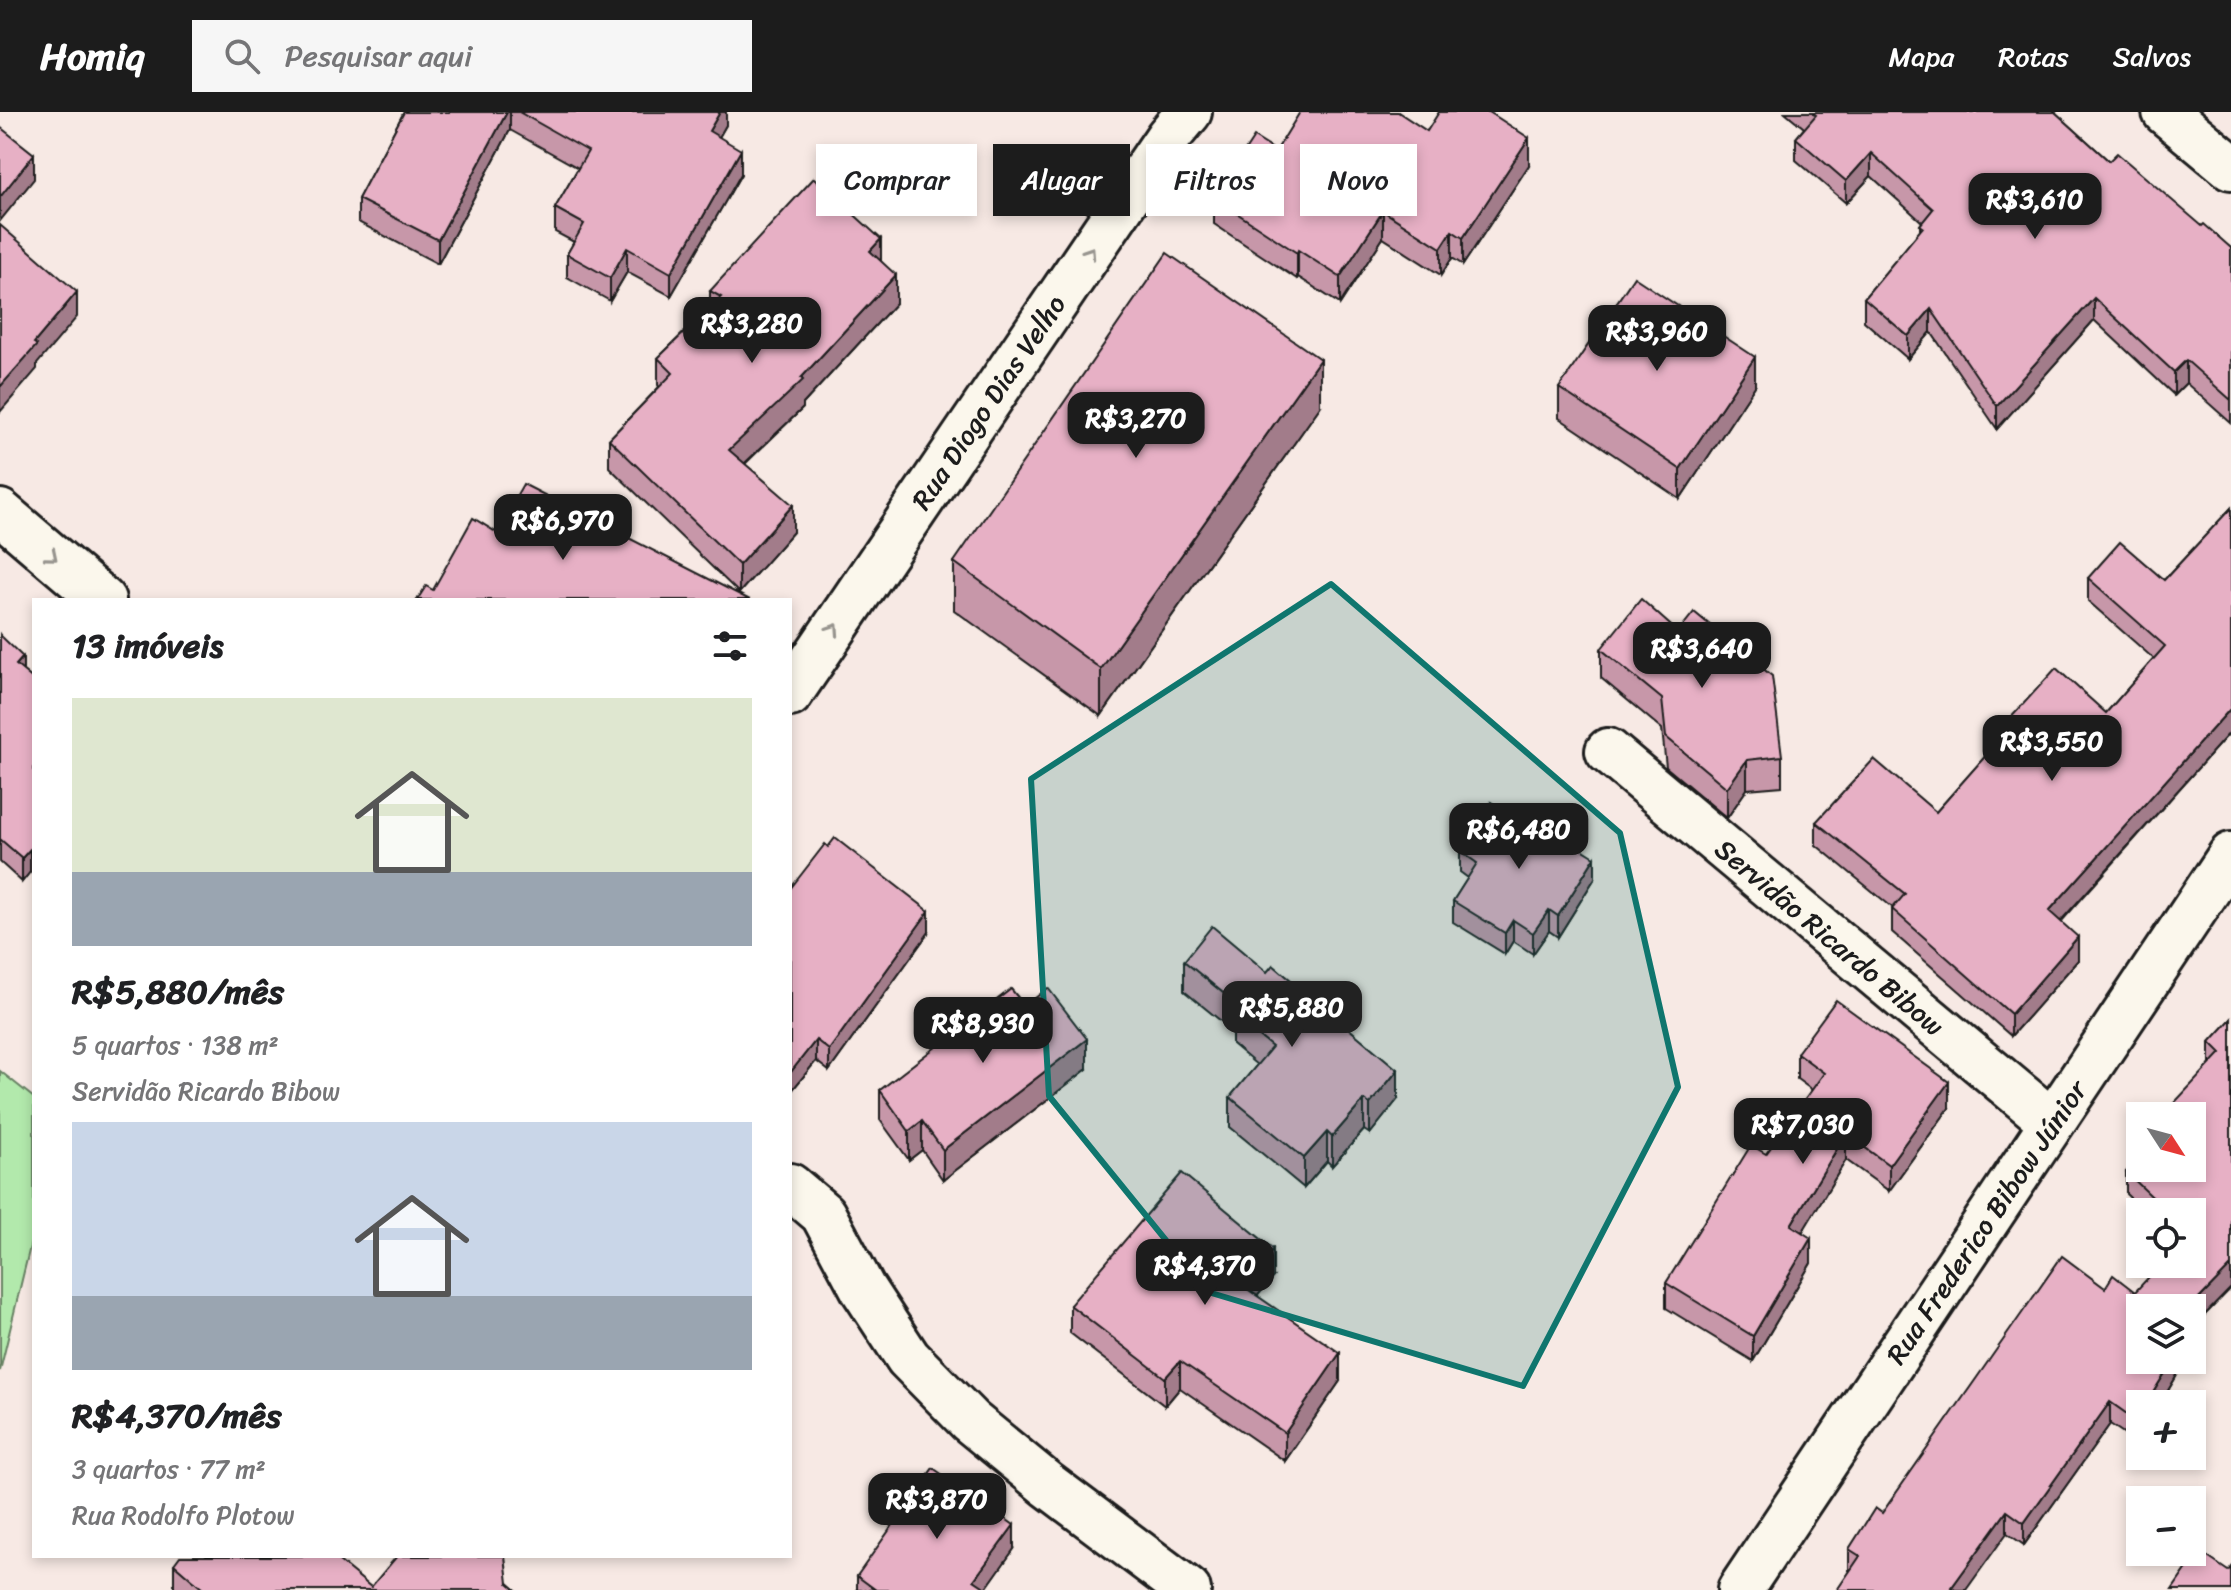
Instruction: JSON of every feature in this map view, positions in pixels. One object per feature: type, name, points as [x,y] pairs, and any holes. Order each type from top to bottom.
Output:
[{"type":"street","name":"Rua Diogo Dias Velho","points":[[792,691],[1160,150],[1189,112]]},
{"type":"street","points":[[2165,112],[2231,167]]},
{"type":"street","points":[[0,512],[101,598]]},
{"type":"street","name":"Servidão Ricardo Bibow","points":[[1608,751],[2052,1122]]},
{"type":"street","name":"Rua Frederico Bibow Júnior","points":[[1740,1590],[2231,855]]},
{"type":"street","points":[[792,1188],[823,1214],[863,1289],[908,1358],[970,1421],[1048,1485],[1188,1590]]},
{"type":"highlighted area","points":[[1331,584],[1620,833],[1678,1087],[1523,1386],[1208,1292],[1049,1096],[1031,779]]},
{"type":"green space","points":[[0,1071],[32,1096],[32,1238],[0,1371]]},
{"type":"building","points":[[404,112],[507,112],[438,240],[358,199]]},
{"type":"building","points":[[519,112],[720,112],[709,131],[741,150],[671,273],[627,248],[610,278],[567,254],[584,224],[555,208],[588,151]]},
{"type":"building","points":[[1300,112],[1398,112],[1427,131],[1439,112],[1489,112],[1529,138],[1463,238],[1452,231],[1441,248],[1391,216],[1417,216],[1417,144],[1300,144],[1300,216],[1380,216],[1340,277],[1241,216],[1284,216],[1284,144],[1280,144]]},
{"type":"building","points":[[1812,112],[2055,112],[2109,161],[2117,153],[2231,248],[2231,400],[2186,360],[2174,372],[2094,298],[1997,406],[1931,309],[1908,336],[1864,298],[1923,227],[1920,225],[1933,209],[1871,153],[1846,181],[1796,138],[1816,115]]},
{"type":"building","points":[[0,127],[34,154],[0,197]]},
{"type":"building","points":[[1254,137],[1265,144],[1249,144]]},
{"type":"building","points":[[814,178],[816,216],[856,216],[881,239],[870,251],[896,275],[801,378],[803,380],[729,450],[793,505],[739,565],[609,439],[673,373],[658,358],[721,297],[710,291]]},
{"type":"building","points":[[0,225],[77,292],[0,387]]},
{"type":"building","points":[[1167,253],[1320,359],[1101,669],[954,562]]},
{"type":"building","points":[[1634,277],[1755,357],[1680,469],[1559,388]]},
{"type":"building","points":[[523,484],[746,598],[418,598],[426,586],[433,590],[473,518],[496,532]]},
{"type":"building","points":[[2231,508],[2231,708],[2049,911],[2078,937],[2011,1014],[1892,909],[1905,894],[1816,822],[1874,759],[1936,812],[2012,726],[2007,722],[2056,668],[2106,713],[2165,646],[2088,578],[2120,542],[2164,580]]},
{"type":"building","points":[[1641,599],[1678,632],[1694,612],[1772,676],[1782,756],[1747,760],[1727,788],[1666,737],[1662,699],[1601,649]]},
{"type":"building","points":[[0,635],[23,657],[16,665],[32,678],[32,850],[22,858],[0,839]]},
{"type":"building","points":[[1491,802],[1527,826],[1532,818],[1595,857],[1558,916],[1549,910],[1533,933],[1513,920],[1505,933],[1453,901],[1477,863],[1460,851]]},
{"type":"building","points":[[835,838],[929,911],[829,1050],[816,1040],[792,1070],[792,886],[825,844],[828,847]]},
{"type":"building","points":[[1212,926],[1267,972],[1273,965],[1398,1070],[1370,1104],[1364,1100],[1332,1137],[1327,1132],[1304,1158],[1230,1097],[1272,1047],[1232,1015],[1239,1006],[1184,961]]},
{"type":"building","points":[[1048,988],[1087,1039],[943,1150],[922,1121],[909,1131],[880,1090],[1011,989],[1025,1006]]},
{"type":"building","points":[[1836,1000],[1949,1082],[1889,1165],[1846,1134],[1791,1225],[1811,1238],[1753,1336],[1666,1283],[1751,1145],[1766,1154],[1824,1073],[1797,1053]]},
{"type":"building","points":[[2231,1019],[2231,1266],[2204,1294],[2126,1294],[2126,1374],[2164,1374],[2155,1390],[2126,1390],[2126,1413],[2110,1402],[2024,1523],[2007,1511],[1952,1587],[1956,1590],[1837,1590],[1860,1556],[1849,1549],[1875,1508],[1882,1513],[2062,1256],[2105,1288],[2113,1275],[2135,1292],[2148,1278],[2206,1278],[2206,1198],[2153,1198],[2136,1182],[2206,1182],[2206,1102],[2175,1102],[2221,1053],[2210,1042]]},
{"type":"building","points":[[1182,1173],[1273,1249],[1243,1286],[1340,1353],[1285,1433],[1180,1361],[1165,1378],[1070,1305]]},
{"type":"building","points":[[933,1468],[1014,1525],[974,1580],[989,1590],[876,1590],[857,1576]]},
{"type":"building","points":[[2206,1556],[2228,1571],[2231,1567],[2231,1590],[2172,1590],[2189,1566],[2206,1566]]},
{"type":"building","points":[[178,1558],[335,1558],[371,1587],[395,1558],[505,1558],[508,1583],[516,1590],[204,1590],[174,1564]]}]
